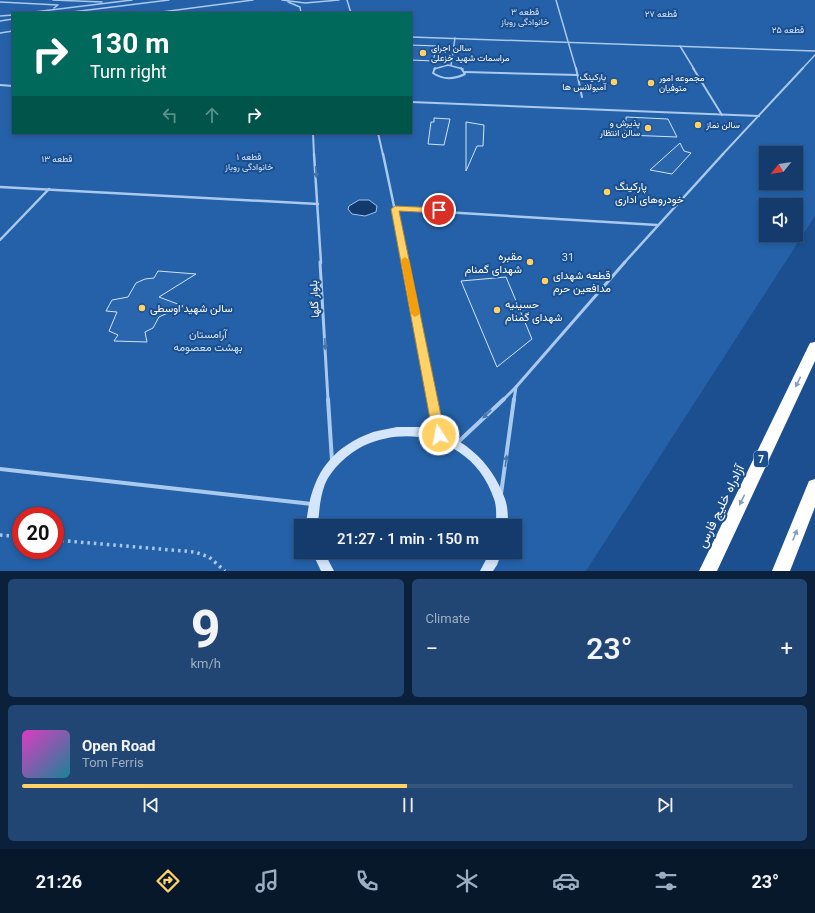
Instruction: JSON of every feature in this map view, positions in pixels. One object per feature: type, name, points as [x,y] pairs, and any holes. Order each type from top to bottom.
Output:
[{"type":"highway","name":"آزادراه خلیج فارس","points":[[708,571],[815,347]]},
{"type":"highway","points":[[781,571],[815,486]]},
{"type":"main road","points":[[313,519],[314,504],[320,483],[332,465],[346,451],[363,440],[381,434],[407,430],[439,435],[457,443],[476,458],[491,477],[500,500],[501,519]]},
{"type":"main road","points":[[322,559],[327,570]]},
{"type":"lane","points":[[53,0],[111,2]]},
{"type":"lane","points":[[33,12],[132,0]]},
{"type":"lane","points":[[72,12],[169,0]]},
{"type":"lane","points":[[162,12],[253,0]]},
{"type":"lane","points":[[284,0],[305,3],[339,0]]},
{"type":"lane","points":[[284,0],[300,7],[301,12]]},
{"type":"lane","points":[[347,0],[351,12]]},
{"type":"lane","points":[[556,0],[578,75],[582,97]]},
{"type":"lane","points":[[0,2],[58,5],[57,7],[48,10]]},
{"type":"lane","points":[[0,16],[12,15]]},
{"type":"lane","points":[[0,21],[12,19]]},
{"type":"lane","points":[[0,33],[12,31]]},
{"type":"lane","points":[[412,36],[815,51]]},
{"type":"lane","points":[[451,65],[454,38]]},
{"type":"lane","points":[[680,46],[722,115]]},
{"type":"lane","points":[[457,443],[516,387],[657,225],[815,55]]},
{"type":"lane","points":[[466,72],[462,68],[451,65],[434,68],[433,73],[438,76],[448,78],[458,78],[466,72],[578,75]]},
{"type":"lane","points":[[0,85],[12,86]]},
{"type":"lane","points":[[412,102],[759,116]]},
{"type":"lane","name":"بلوار گلها","points":[[313,134],[332,465]]},
{"type":"lane","points":[[378,134],[395,209],[439,435]]},
{"type":"lane","points":[[0,187],[318,204]]},
{"type":"lane","points":[[0,240],[49,189]]},
{"type":"lane","points":[[395,209],[657,225]]},
{"type":"lane","points":[[500,500],[516,387]]},
{"type":"lane","points":[[0,469],[314,504]]},
{"type":"path","points":[[0,535],[12,536]]},
{"type":"path","points":[[64,541],[195,552],[209,557],[225,571]]},
{"type":"green space","name":"آرامستان بهشت معصومه","points":[[0,0],[815,0],[815,216],[803,235],[803,198],[759,198],[759,242],[798,242],[586,571],[0,571]]},
{"type":"shaded area","points":[[359,200],[369,200],[377,206],[376,212],[365,216],[352,214],[348,209],[349,206]]},
{"type":"building","name":"سالن اجرای مراسمات شهید خزعلی","points":[[412,45],[437,46],[433,61],[412,60]]},
{"type":"building","name":"پذیرش و سالن انتظار","points":[[626,117],[668,119],[677,137],[627,135],[622,122],[626,122]]},
{"type":"building","points":[[434,118],[450,119],[444,145],[428,144],[431,122],[434,122]]},
{"type":"building","points":[[466,122],[484,125],[483,146],[477,146],[466,171]]},
{"type":"building","points":[[680,143],[684,151],[691,153],[672,174],[650,170]]},
{"type":"building","name":"سالن شهید اوسطی","points":[[158,271],[196,274],[159,297],[183,306],[159,317],[153,328],[145,332],[147,342],[114,341],[118,335],[109,331],[117,312],[106,311],[112,300],[128,297],[136,283],[145,279],[154,278]]},
{"type":"building","name":"حسینیه شهدای گمنام","points":[[506,277],[532,339],[497,367],[461,281]]},
{"type":"slow traffic","points":[[405,260],[415,314]]},
{"type":"place","name":"سالن اجرای مراسمات شهید خزعلی","points":[[423,53]]},
{"type":"place","name":"پارکینگ آمبولانس ها","points":[[614,82]]},
{"type":"place","name":"مجموعه امور متوفیان","points":[[651,83]]},
{"type":"place","name":"سالن نماز","points":[[698,125]]},
{"type":"place","name":"پذیرش و سالن انتظار","points":[[648,128]]},
{"type":"place","name":"پارکینگ خودروهای اداری","points":[[607,192]]},
{"type":"place","name":"مقبره شهدای گمنام","points":[[530,262]]},
{"type":"place","name":"قطعه شهدای مدافعین حرم","points":[[545,281]]},
{"type":"place","name":"سالن شهید اوسطی","points":[[142,308]]},
{"type":"place","name":"حسینیه شهدای گمنام","points":[[497,310]]},
{"type":"route","points":[[439,210],[395,209],[439,435]]},
{"type":"park label","name":"قطعه ۲۷","points":[[661,14]]},
{"type":"park label","name":"قطعه ۳ خانوادگی روباز","points":[[525,18]]},
{"type":"park label","name":"قطعه ۲۵","points":[[788,30]]},
{"type":"park label","name":"قطعه ۱۳","points":[[57,159]]},
{"type":"park label","name":"قطعه ۱ خانوادگی روباز","points":[[249,162]]},
{"type":"park label","name":"31","points":[[568,257]]}]
